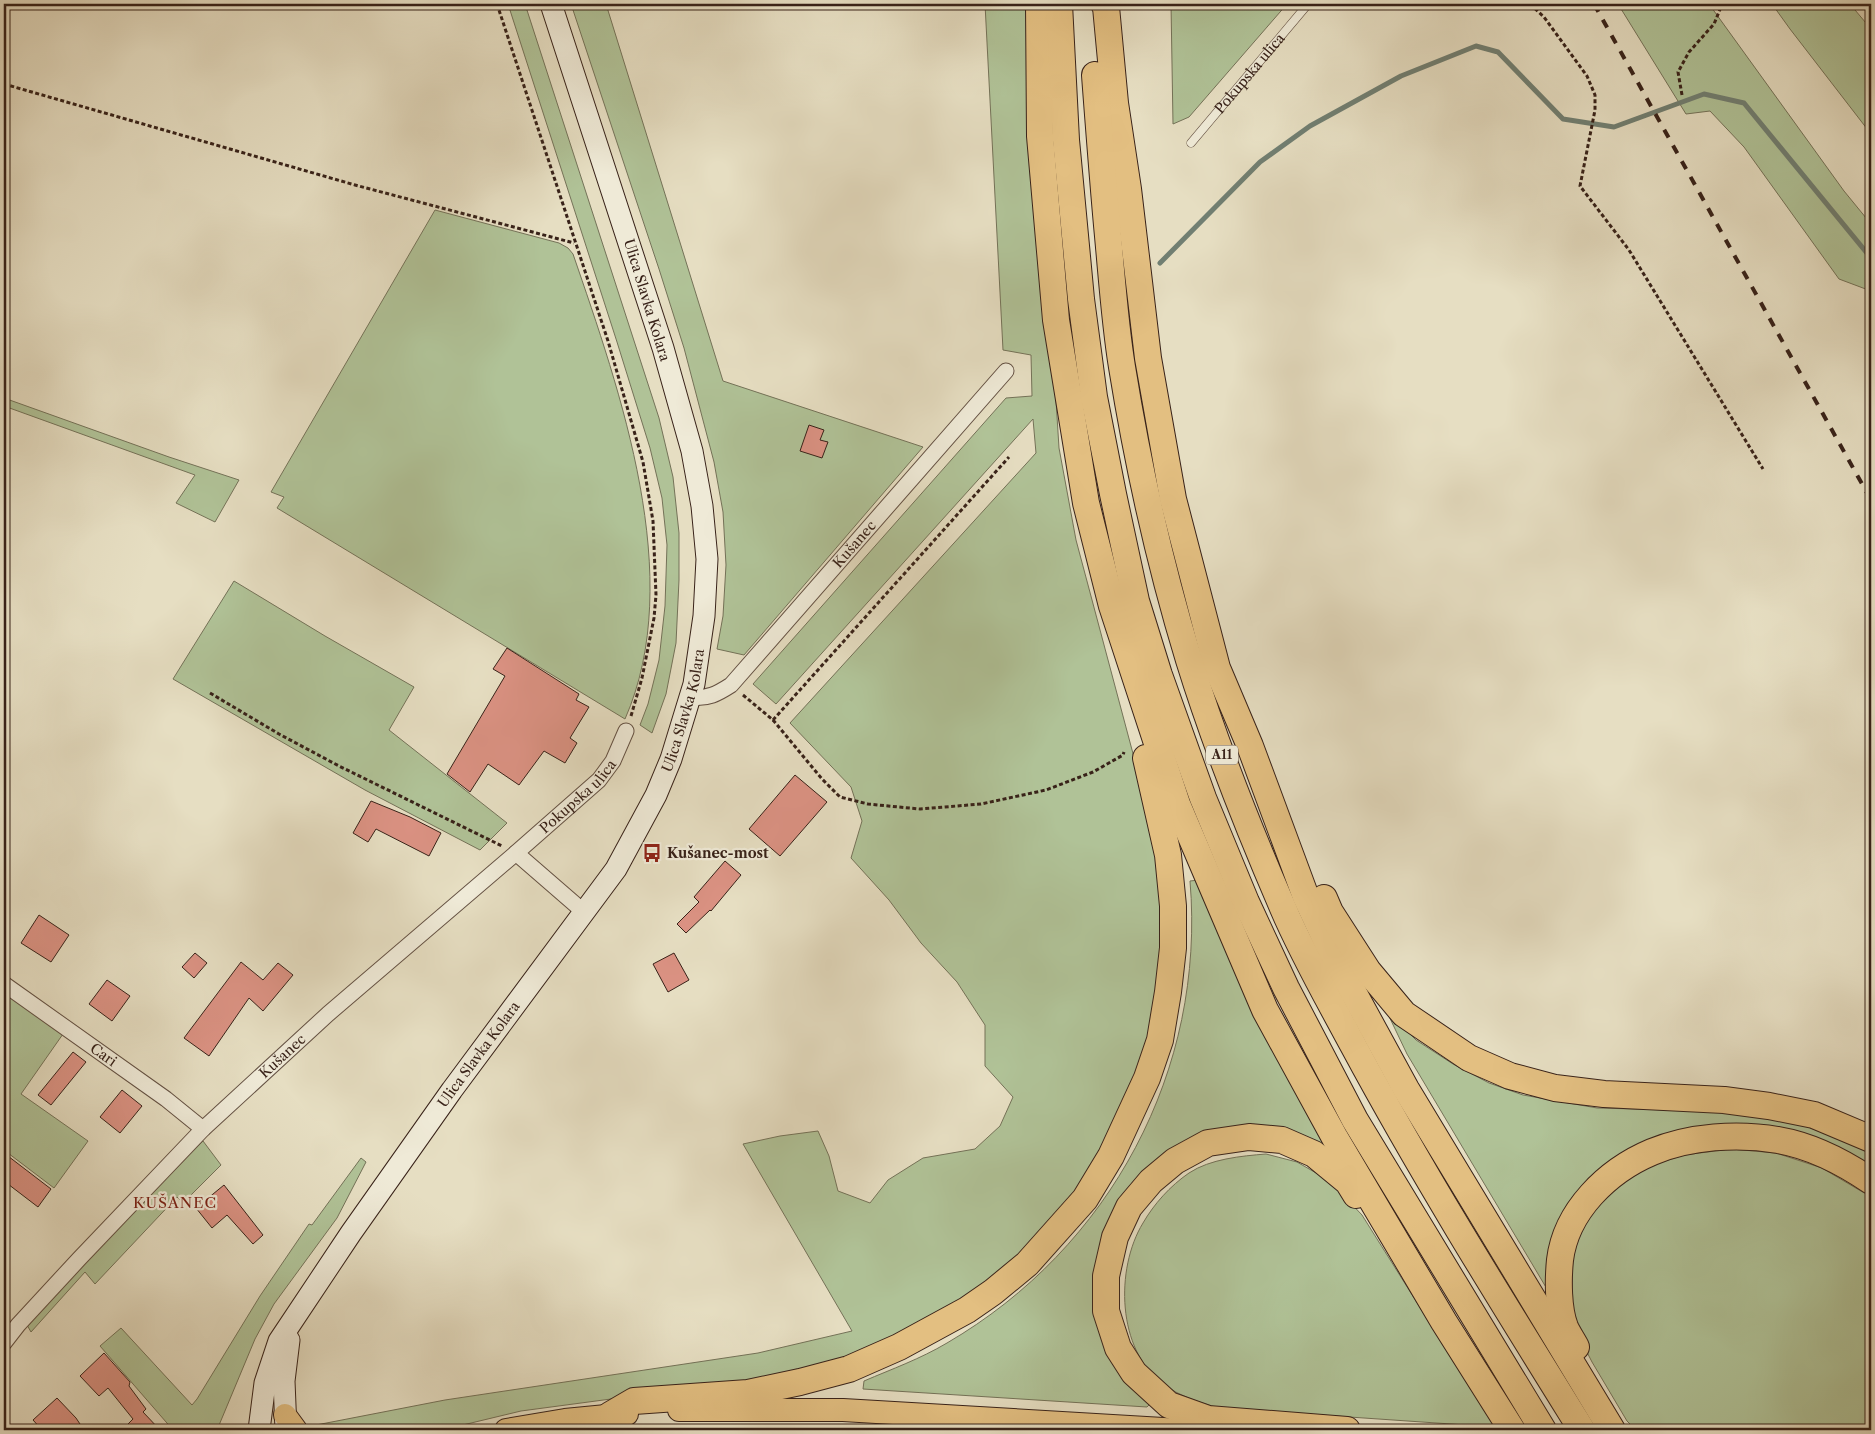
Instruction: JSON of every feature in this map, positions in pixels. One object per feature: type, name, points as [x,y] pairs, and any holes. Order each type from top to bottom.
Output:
[{"type":"highway","points":[[1039,4],[1040,136],[1056,320],[1086,503],[1112,606],[1177,804],[1264,1010],[1335,1138],[1444,1322],[1512,1430]]},
{"type":"highway","name":"A11","points":[[1059,4],[1066,140],[1094,397],[1136,601],[1159,675],[1203,798],[1246,902],[1286,988],[1355,1120],[1543,1430]]},
{"type":"highway","name":"A11","points":[[1091,4],[1111,276],[1121,364],[1148,505],[1190,664],[1232,783],[1284,910],[1318,979],[1384,1102],[1500,1298],[1582,1430]]},
{"type":"highway","points":[[1104,4],[1106,7],[1115,103],[1128,189],[1148,358],[1173,498],[1217,668],[1250,746],[1306,896],[1334,957],[1406,1089],[1612,1430]]},
{"type":"highway","points":[[610,1415],[634,1401],[748,1393],[800,1382],[850,1369],[899,1347],[967,1310],[1000,1286],[1027,1264],[1085,1199],[1111,1156],[1148,1078],[1160,1040],[1173,948],[1173,906],[1168,855],[1139,727],[1108,626],[1112,606]]},
{"type":"highway","points":[[1250,746],[1264,764],[1280,794],[1330,912],[1368,971],[1404,1014],[1468,1058],[1510,1076],[1555,1088],[1604,1094],[1724,1100],[1814,1115],[1871,1139]]},
{"type":"highway","points":[[1624,1430],[1565,1327],[1557,1284],[1562,1247],[1573,1219],[1591,1194],[1619,1170],[1652,1152],[1693,1141],[1736,1136],[1779,1140],[1827,1154],[1871,1181]]},
{"type":"highway","points":[[1347,1430],[1208,1419],[1169,1405],[1134,1373],[1118,1348],[1106,1311],[1106,1276],[1115,1237],[1129,1208],[1151,1181],[1175,1161],[1208,1143],[1249,1137],[1282,1140],[1314,1154],[1348,1182],[1428,1309],[1444,1322]]},
{"type":"main road","name":"Ulica Slavka Kolara","points":[[259,1430],[265,1383],[279,1341],[351,1233],[447,1098],[616,869],[656,795],[671,759],[691,697],[700,654],[707,559],[702,506],[692,451],[654,320],[551,4]]},
{"type":"main road","name":"Ulica Slavka Kolara","points":[[289,1425],[285,1362],[292,1323]]},
{"type":"main road","points":[[506,1430],[610,1415],[692,1409],[843,1410],[1180,1430]]},
{"type":"street","name":"Kušanec","points":[[691,697],[703,698],[717,694],[731,685],[1006,371]]},
{"type":"street","name":"Pokupska ulica","points":[[516,853],[599,780],[613,761],[626,731]]},
{"type":"street","name":"Kušanec","points":[[4,1343],[79,1258],[204,1129],[328,1014],[516,853]]},
{"type":"street","points":[[516,853],[584,912]]},
{"type":"street","name":"Cari","points":[[4,984],[166,1099],[204,1129]]},
{"type":"lane","name":"Pokupska ulica","points":[[1191,143],[1308,4]]},
{"type":"path","points":[[497,4],[608,341],[643,462],[653,521],[656,595],[654,618],[642,678],[626,731]]},
{"type":"path","points":[[1530,4],[1544,17],[1587,76],[1595,95],[1595,110],[1580,186],[1629,250],[1763,469]]},
{"type":"path","points":[[1682,95],[1678,72],[1689,52],[1714,24],[1722,7],[1720,4]]},
{"type":"path","points":[[4,84],[355,185],[575,244]]},
{"type":"path","points":[[773,720],[1010,457]]},
{"type":"path","points":[[731,685],[773,720],[822,779],[840,797],[868,804],[920,809],[981,804],[1046,790],[1093,772],[1122,755],[1139,727]]},
{"type":"path","points":[[210,693],[278,734],[339,766],[516,853]]},
{"type":"green space","points":[[508,4],[525,4],[659,418],[673,477],[679,533],[676,643],[666,694],[652,733],[640,725],[648,704],[659,660],[665,606],[667,545],[662,498],[650,448],[617,342]]},
{"type":"green space","points":[[571,4],[606,4],[723,381],[923,447],[744,655],[717,649],[723,616],[726,565],[723,512],[714,462],[684,348]]},
{"type":"green space","points":[[985,4],[1031,4],[1059,448],[1076,540],[1151,821],[1165,881],[1158,1018],[1103,1159],[1019,1263],[892,1345],[776,1377],[521,1411],[442,1430],[316,1430],[311,1426],[445,1400],[758,1353],[852,1331],[743,1144],[780,1136],[818,1131],[829,1156],[838,1191],[870,1203],[888,1180],[923,1158],[975,1149],[1000,1126],[1013,1097],[985,1066],[985,1025],[957,982],[921,943],[889,900],[851,858],[862,821],[851,787],[790,723],[1036,453],[1033,419],[776,704],[753,684],[1006,398],[1032,396],[1031,355],[1003,350]]},
{"type":"green space","points":[[1171,4],[1287,4],[1189,117],[1173,124]]},
{"type":"green space","points":[[1618,4],[1709,4],[1844,191],[1871,224],[1871,291],[1839,279],[1744,147],[1710,111],[1686,114]]},
{"type":"green space","points":[[1772,4],[1850,4],[1871,29],[1871,134],[1790,29]]},
{"type":"green space","points":[[435,210],[559,243],[568,248],[573,254],[610,365],[626,424],[640,485],[648,546],[650,606],[642,664],[625,719],[277,508],[284,497],[271,492]]},
{"type":"green space","points":[[4,398],[239,480],[215,522],[176,503],[195,475],[4,406]]},
{"type":"green space","points":[[234,581],[414,687],[389,730],[507,823],[480,850],[365,790],[173,679]]},
{"type":"green space","points":[[1199,880],[1333,1152],[1313,1141],[1169,1157],[1100,1269],[1150,1404],[1147,1407],[863,1389],[864,1381],[937,1349],[1005,1304],[1056,1257],[1100,1205],[1136,1147],[1163,1085],[1182,1020],[1191,951],[1190,881]]},
{"type":"green space","points":[[4,992],[63,1034],[21,1094],[88,1141],[54,1188],[4,1150]]},
{"type":"green space","points":[[1386,1010],[1416,1040],[1453,1064],[1489,1083],[1523,1095],[1597,1108],[1710,1111],[1792,1121],[1866,1149],[1871,1153],[1871,1168],[1794,1134],[1609,1169],[1550,1294],[1407,1054]]},
{"type":"green space","points":[[203,1141],[221,1165],[183,1203],[177,1197],[95,1284],[85,1272],[31,1332],[27,1325],[79,1267]]},
{"type":"green space","points":[[1731,1149],[1776,1153],[1822,1168],[1871,1197],[1871,1430],[1636,1430],[1627,1421],[1592,1362],[1571,1321],[1573,1245],[1586,1217],[1609,1192],[1637,1170],[1684,1155]]},
{"type":"green space","points":[[1266,1154],[1297,1162],[1330,1181],[1362,1215],[1495,1427],[1218,1408],[1176,1392],[1163,1384],[1148,1369],[1137,1351],[1129,1330],[1125,1308],[1125,1285],[1128,1263],[1134,1242],[1143,1223],[1157,1202],[1182,1178],[1197,1168],[1216,1161]]},
{"type":"green space","points":[[361,1158],[366,1162],[337,1218],[274,1304],[255,1339],[217,1430],[173,1430],[100,1346],[121,1328],[192,1405],[260,1296],[309,1224],[312,1225]]},
{"type":"building","points":[[809,425],[824,430],[820,440],[828,442],[822,458],[800,451]]},
{"type":"building","points":[[507,648],[579,694],[576,700],[589,707],[570,738],[577,743],[565,763],[544,751],[519,785],[488,764],[470,792],[447,774],[505,676],[493,669]]},
{"type":"building","points":[[795,775],[827,802],[780,856],[749,829]]},
{"type":"building","points":[[371,801],[410,817],[441,833],[429,856],[376,829],[368,842],[353,833]]},
{"type":"building","points":[[725,861],[741,875],[711,911],[686,933],[677,924],[699,902],[694,897]]},
{"type":"building","points":[[39,915],[69,935],[51,962],[21,943]]},
{"type":"building","points":[[195,953],[207,963],[194,978],[182,967]]},
{"type":"building","points":[[674,953],[689,980],[668,992],[653,964]]},
{"type":"building","points":[[241,962],[263,980],[278,963],[293,975],[263,1011],[249,998],[209,1056],[184,1038]]},
{"type":"building","points":[[107,980],[130,996],[112,1021],[89,1004]]},
{"type":"building","points":[[73,1052],[86,1062],[51,1105],[38,1095]]},
{"type":"building","points":[[122,1090],[142,1106],[120,1133],[100,1117]]},
{"type":"building","points":[[4,1153],[51,1189],[38,1207],[4,1181]]},
{"type":"building","points":[[224,1185],[263,1235],[253,1244],[227,1215],[212,1228],[196,1208]]},
{"type":"building","points":[[104,1353],[130,1382],[129,1386],[146,1409],[143,1412],[160,1430],[122,1430],[133,1419],[108,1388],[99,1396],[80,1376]]},
{"type":"building","points":[[57,1398],[76,1418],[84,1430],[42,1430],[33,1420]]},
{"type":"waterway","points":[[1160,263],[1260,162],[1310,126],[1401,76],[1476,46],[1498,52],[1563,119],[1614,127],[1704,94],[1744,103],[1871,258]]},
{"type":"railway","points":[[1594,4],[1871,500]]},
{"type":"place","name":"Kušanec-most","points":[[652,853]]},
{"type":"district","name":"KUŠANEC","points":[[175,1203]]}]
